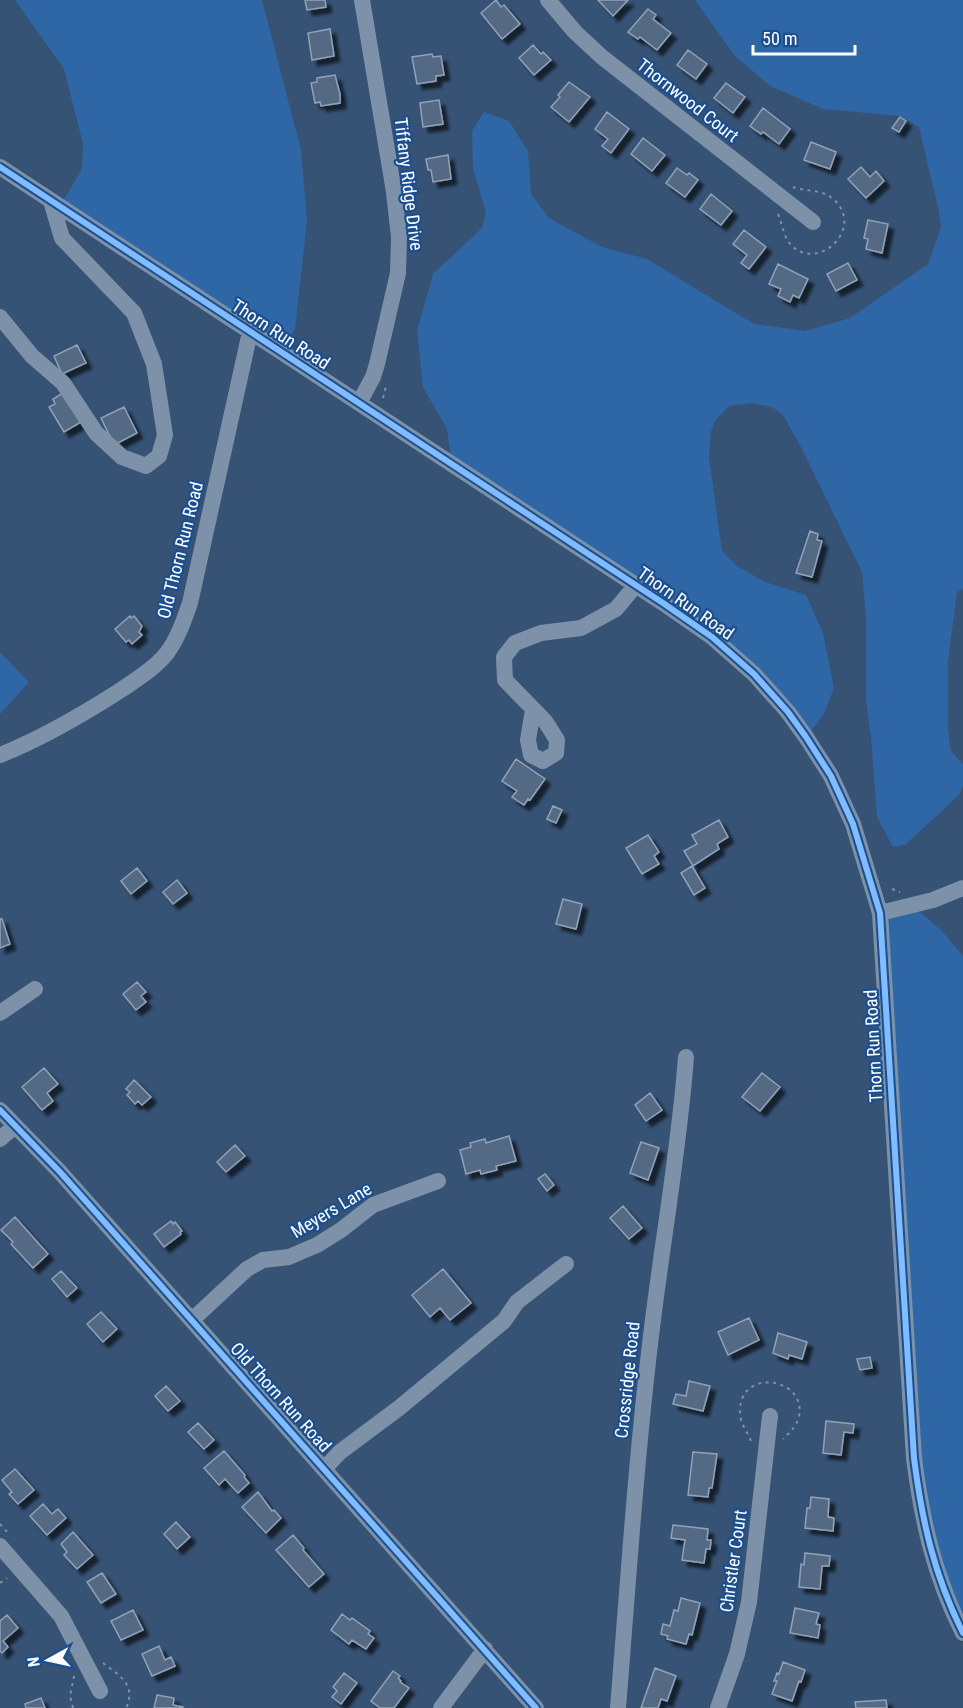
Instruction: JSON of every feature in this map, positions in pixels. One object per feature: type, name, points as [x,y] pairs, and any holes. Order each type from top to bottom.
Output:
[{"type":"street","name":"Tiffany Ridge Drive","points":[[359,403],[373,377],[377,364],[400,255],[394,192],[363,0]]},
{"type":"street","name":"Thornwood Court","points":[[548,0],[575,32],[602,57],[813,222]]},
{"type":"street","name":"Thorn Run Road","points":[[0,167],[686,619],[735,656],[754,674],[788,712],[806,737],[831,776],[852,824],[880,912],[914,1458],[920,1505],[930,1550],[963,1633]]},
{"type":"street","points":[[0,317],[32,356],[63,383],[96,433],[122,457],[146,466],[159,456],[165,435],[154,364],[134,313],[62,238],[51,201]]},
{"type":"street","name":"Old Thorn Run Road","points":[[0,755],[50,734],[94,707],[150,669],[172,645],[189,603],[250,332]]},
{"type":"street","points":[[533,710],[505,680],[504,657],[515,643],[541,633],[581,628],[616,609],[636,585]]},
{"type":"street","points":[[880,912],[933,900],[963,888]]},
{"type":"street","points":[[0,1013],[35,989]]},
{"type":"street","name":"Crossridge Road","points":[[618,1708],[644,1397],[660,1261],[681,1117],[686,1057]]},
{"type":"street","name":"Old Thorn Run Road","points":[[0,1110],[60,1172],[536,1708]]},
{"type":"street","points":[[0,1139],[15,1126]]},
{"type":"street","name":"Meyers Lane","points":[[192,1320],[247,1269],[263,1260],[289,1257],[317,1245],[374,1205],[438,1181]]},
{"type":"street","points":[[324,1468],[340,1452],[399,1408],[504,1321],[517,1302],[566,1263]]},
{"type":"street","name":"Christler Court","points":[[718,1708],[737,1654],[749,1602],[770,1416]]},
{"type":"street","points":[[3,1556],[62,1616],[100,1691]]},
{"type":"street","points":[[441,1708],[485,1650]]},
{"type":"path","points":[[73,1708],[70,1696],[75,1673]]},
{"type":"shaded area","points":[[15,0],[262,0],[301,150],[307,221],[295,329],[281,351],[60,206],[82,169],[83,144],[64,69]]},
{"type":"shaded area","points":[[695,0],[963,0],[963,589],[957,592],[948,662],[948,730],[951,751],[963,764],[963,786],[959,795],[905,845],[893,847],[877,817],[866,701],[866,618],[862,572],[783,415],[772,407],[752,403],[729,406],[715,421],[711,431],[709,457],[722,551],[737,566],[765,582],[806,595],[823,633],[834,688],[824,714],[806,737],[754,674],[452,464],[447,429],[423,387],[417,331],[433,274],[482,228],[486,212],[473,169],[472,131],[484,112],[509,121],[528,151],[531,194],[549,218],[602,247],[647,259],[754,324],[805,331],[850,318],[928,264],[941,227],[919,127],[900,116],[823,109],[770,86],[735,56]]},
{"type":"shaded area","points":[[0,652],[29,682],[0,714]]},
{"type":"shaded area","points":[[913,906],[942,931],[963,956],[963,1633],[920,1505],[880,913]]},
{"type":"building","points":[[305,0],[325,0],[326,7],[307,10]]},
{"type":"building","points":[[496,0],[501,7],[504,5],[520,24],[502,39],[481,13]]},
{"type":"building","points":[[598,0],[628,0],[613,16]]},
{"type":"building","points":[[648,9],[656,15],[653,19],[671,33],[657,50],[640,37],[638,39],[628,32]]},
{"type":"building","points":[[330,29],[334,56],[312,60],[308,33]]},
{"type":"building","points":[[533,45],[551,60],[534,75],[519,58]]},
{"type":"building","points":[[688,50],[707,64],[696,79],[677,65]]},
{"type":"building","points":[[432,54],[433,57],[441,56],[444,75],[436,76],[436,81],[417,84],[412,57]]},
{"type":"building","points":[[335,75],[340,103],[321,106],[320,102],[315,103],[311,83],[317,82],[317,78]]},
{"type":"building","points":[[569,82],[590,97],[569,122],[551,107]]},
{"type":"building","points":[[726,83],[745,97],[733,113],[714,98]]},
{"type":"building","points":[[439,100],[443,124],[423,127],[420,103]]},
{"type":"building","points":[[763,108],[790,129],[779,144],[750,126]]},
{"type":"building","points":[[607,112],[629,129],[611,153],[602,146],[608,139],[595,129]]},
{"type":"building","points":[[900,117],[906,121],[899,132],[892,128]]},
{"type":"building","points":[[643,138],[665,155],[652,171],[631,154]]},
{"type":"building","points":[[811,142],[836,152],[830,169],[804,160]]},
{"type":"building","points":[[448,155],[451,179],[433,182],[426,159]]},
{"type":"building","points":[[861,167],[870,177],[876,171],[884,181],[866,198],[848,179]]},
{"type":"building","points":[[677,168],[698,180],[685,197],[666,183]]},
{"type":"building","points":[[711,194],[732,211],[721,225],[700,209]]},
{"type":"building","points":[[868,220],[888,224],[882,253],[866,249],[868,239],[864,238]]},
{"type":"building","points":[[744,230],[766,247],[749,269],[741,263],[747,255],[733,244]]},
{"type":"building","points":[[848,263],[857,280],[836,291],[827,274]]},
{"type":"building","points":[[778,264],[808,279],[799,298],[793,295],[790,302],[778,296],[781,289],[769,284]]},
{"type":"building","points":[[77,345],[86,363],[62,374],[54,356]]},
{"type":"building","points":[[63,393],[81,422],[64,432],[49,407],[55,404],[53,399]]},
{"type":"building","points":[[124,407],[137,433],[114,445],[101,418]]},
{"type":"building","points":[[810,531],[818,534],[817,540],[822,541],[812,577],[796,573]]},
{"type":"building","points":[[130,616],[131,618],[134,616],[142,626],[139,632],[142,635],[132,644],[129,640],[126,642],[115,629]]},
{"type":"building","points":[[516,759],[545,779],[524,805],[512,797],[517,791],[502,781]]},
{"type":"building","points":[[553,806],[562,810],[556,823],[547,819]]},
{"type":"building","points":[[719,820],[728,837],[717,844],[719,849],[693,866],[684,851],[697,844],[692,835]]},
{"type":"building","points":[[648,835],[659,852],[654,856],[659,864],[642,874],[626,848]]},
{"type":"building","points":[[692,866],[705,888],[694,895],[681,873]]},
{"type":"building","points":[[137,868],[147,881],[131,894],[121,881]]},
{"type":"building","points":[[177,880],[187,893],[173,904],[163,892]]},
{"type":"building","points":[[563,899],[582,904],[576,929],[556,924]]},
{"type":"building","points":[[0,919],[2,919],[10,944],[0,948]]},
{"type":"building","points":[[137,982],[146,992],[141,996],[146,1002],[136,1010],[123,994]]},
{"type":"building","points":[[44,1068],[58,1084],[47,1093],[53,1101],[42,1110],[22,1087]]},
{"type":"building","points":[[762,1073],[780,1087],[760,1111],[742,1097]]},
{"type":"building","points":[[134,1080],[151,1097],[142,1105],[138,1101],[135,1104],[127,1095],[130,1092],[126,1089]]},
{"type":"building","points":[[650,1093],[662,1110],[646,1121],[635,1105]]},
{"type":"building","points":[[509,1136],[516,1161],[496,1166],[497,1170],[481,1174],[480,1170],[466,1174],[460,1150],[471,1147],[470,1143],[485,1139],[486,1143]]},
{"type":"building","points":[[641,1142],[659,1148],[648,1180],[630,1173]]},
{"type":"building","points":[[235,1145],[245,1156],[226,1172],[217,1162]]},
{"type":"building","points":[[545,1174],[554,1185],[547,1191],[538,1179]]},
{"type":"building","points":[[623,1206],[642,1228],[629,1239],[610,1218]]},
{"type":"building","points":[[15,1217],[48,1254],[33,1268],[1,1230]]},
{"type":"building","points":[[171,1221],[173,1224],[175,1222],[182,1231],[164,1247],[154,1234]]},
{"type":"building","points":[[443,1269],[471,1303],[450,1320],[440,1308],[430,1317],[412,1295]]},
{"type":"building","points":[[61,1271],[77,1288],[67,1297],[52,1279]]},
{"type":"building","points":[[101,1312],[117,1329],[103,1342],[87,1324]]},
{"type":"building","points":[[749,1318],[759,1340],[728,1355],[718,1332]]},
{"type":"building","points":[[778,1333],[807,1342],[802,1359],[789,1355],[788,1359],[773,1353]]},
{"type":"building","points":[[870,1357],[872,1368],[860,1370],[857,1359]]},
{"type":"building","points":[[689,1381],[710,1386],[703,1411],[673,1404],[676,1394],[686,1396]]},
{"type":"building","points":[[166,1386],[180,1401],[168,1411],[155,1396]]},
{"type":"building","points":[[826,1421],[854,1424],[853,1433],[844,1432],[841,1455],[823,1453]]},
{"type":"building","points":[[198,1423],[214,1440],[204,1449],[188,1432]]},
{"type":"building","points":[[224,1451],[249,1483],[238,1493],[225,1479],[219,1485],[204,1468]]},
{"type":"building","points":[[693,1452],[717,1454],[712,1488],[709,1488],[708,1497],[688,1495]]},
{"type":"building","points":[[15,1469],[34,1490],[18,1504],[9,1494],[12,1492],[2,1480]]},
{"type":"building","points":[[258,1492],[272,1511],[274,1510],[281,1518],[266,1533],[242,1507]]},
{"type":"building","points":[[811,1497],[829,1499],[828,1517],[834,1518],[833,1531],[805,1528],[807,1508],[810,1508]]},
{"type":"building","points":[[43,1504],[52,1514],[58,1509],[66,1518],[47,1535],[30,1516]]},
{"type":"building","points":[[176,1522],[190,1537],[177,1549],[164,1534]]},
{"type":"building","points":[[673,1525],[708,1529],[707,1540],[711,1540],[710,1549],[706,1549],[704,1563],[682,1560],[685,1540],[671,1538]]},
{"type":"building","points":[[73,1532],[93,1555],[77,1569],[64,1555],[67,1552],[61,1544]]},
{"type":"building","points":[[293,1535],[324,1574],[309,1587],[276,1550]]},
{"type":"building","points":[[805,1553],[830,1556],[829,1566],[822,1566],[820,1589],[799,1587],[801,1564],[804,1565]]},
{"type":"building","points":[[102,1573],[116,1594],[101,1603],[87,1582]]},
{"type":"building","points":[[681,1598],[700,1603],[692,1635],[689,1634],[686,1644],[667,1639],[668,1636],[661,1634],[663,1624],[670,1626],[674,1610],[678,1611]]},
{"type":"building","points":[[795,1608],[819,1613],[816,1624],[820,1625],[818,1638],[790,1633]]},
{"type":"building","points":[[133,1610],[143,1630],[121,1640],[111,1621]]},
{"type":"building","points":[[342,1614],[370,1631],[368,1634],[374,1638],[366,1649],[352,1640],[349,1644],[331,1630]]},
{"type":"building","points":[[7,1615],[18,1628],[3,1641],[8,1647],[2,1653],[0,1651],[0,1621]]},
{"type":"building","points":[[159,1646],[165,1660],[171,1657],[175,1666],[152,1676],[142,1654]]},
{"type":"building","points":[[783,1662],[805,1670],[792,1701],[772,1694],[777,1681],[774,1681]]},
{"type":"building","points":[[655,1668],[676,1676],[667,1701],[661,1699],[658,1708],[641,1708]]},
{"type":"building","points":[[393,1671],[400,1676],[398,1678],[400,1682],[409,1688],[394,1708],[380,1708],[371,1701]]},
{"type":"building","points":[[344,1673],[357,1683],[341,1704],[332,1697],[337,1691],[333,1687]]},
{"type":"building","points":[[157,1695],[174,1698],[173,1705],[183,1707],[154,1708]]},
{"type":"building","points":[[41,1698],[45,1708],[26,1708],[25,1704]]},
{"type":"building","points":[[886,1700],[887,1708],[856,1708],[855,1702]]},
{"type":"cycle path","points":[[0,167],[712,637],[754,674],[788,712],[806,737],[831,776],[853,824],[880,913],[914,1458],[921,1504],[937,1569],[963,1633]]},
{"type":"cycle path","points":[[0,1110],[60,1172],[536,1708]]}]
